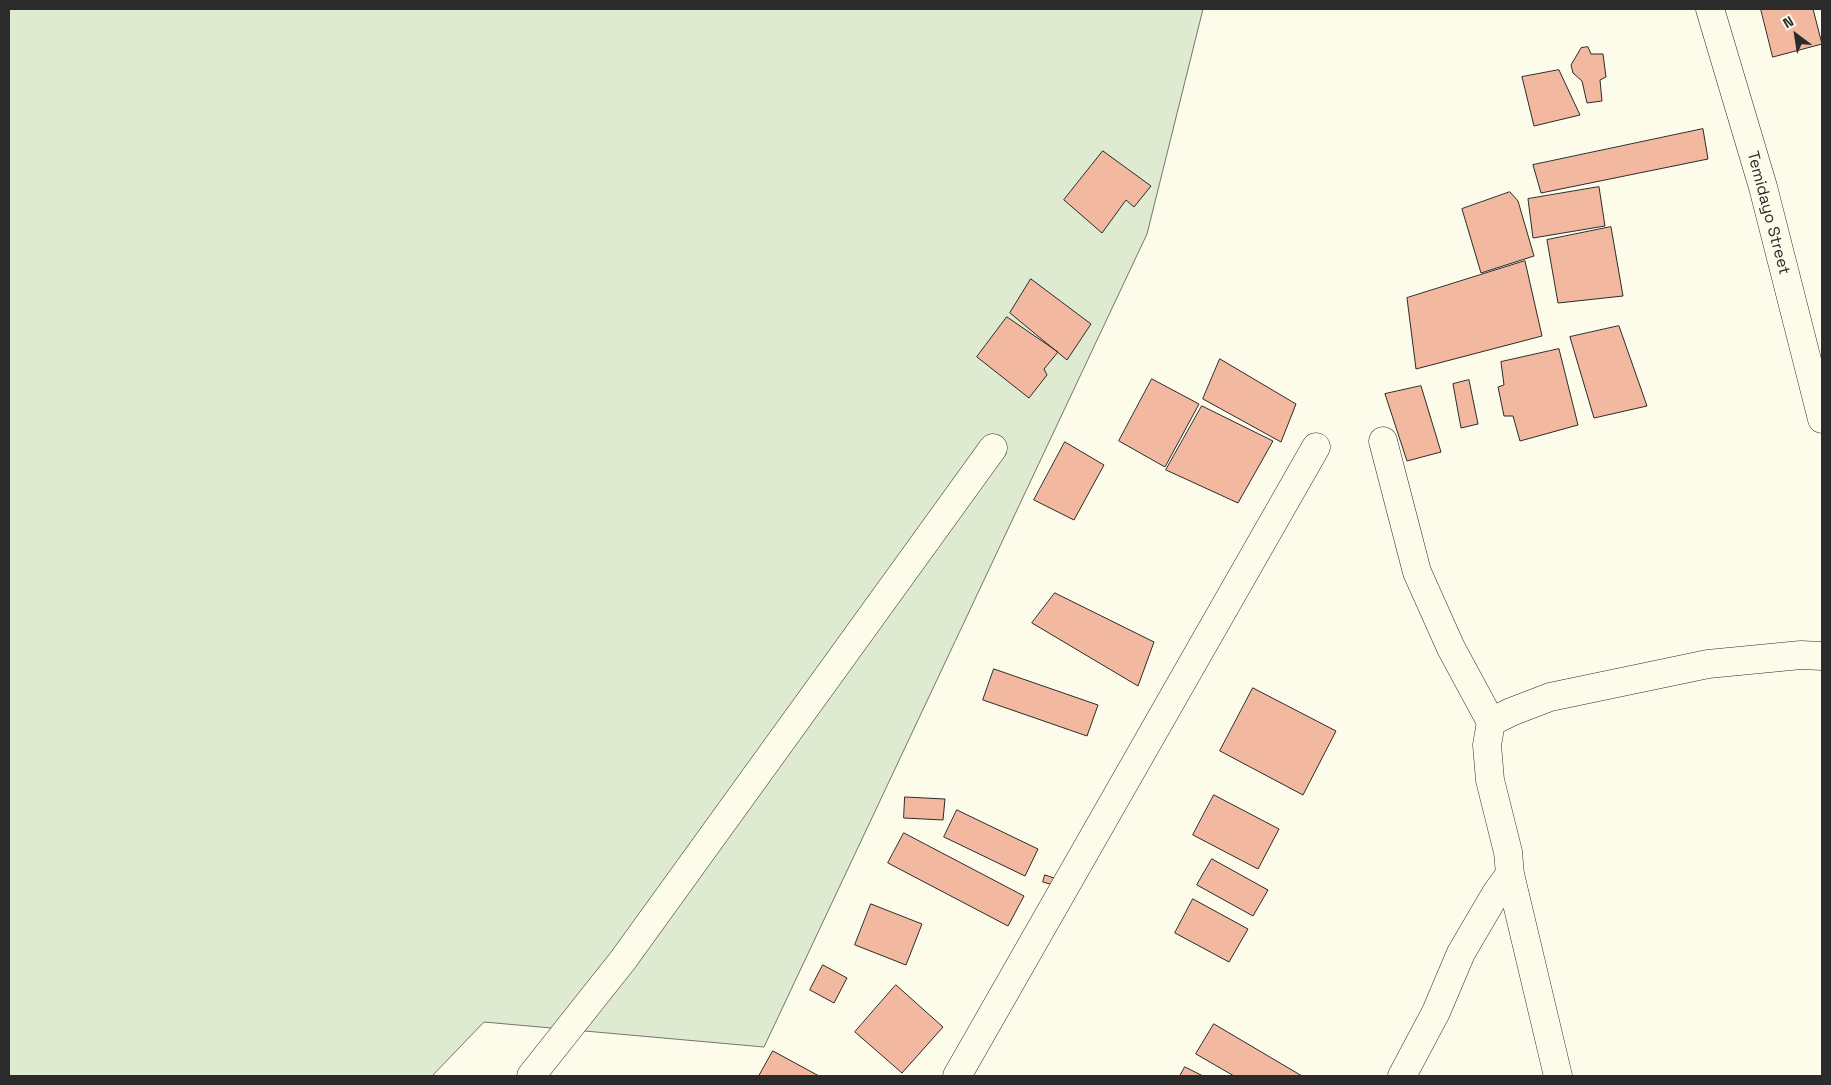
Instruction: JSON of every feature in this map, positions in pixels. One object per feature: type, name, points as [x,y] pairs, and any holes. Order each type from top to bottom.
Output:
[{"type":"street","name":"Temidayo Street","points":[[1710,9],[1763,187],[1822,419]]},
{"type":"street","points":[[1383,441],[1417,572],[1450,648],[1491,722],[1487,745],[1490,780],[1508,852],[1510,874],[1558,1076]]},
{"type":"street","points":[[957,1076],[1316,447]]},
{"type":"street","points":[[531,1076],[623,960],[993,448]]},
{"type":"street","points":[[1491,722],[1550,697],[1708,664],[1801,654],[1822,656]]},
{"type":"street","points":[[1402,1076],[1436,1012],[1461,953],[1495,894],[1510,874]]},
{"type":"green space","points":[[9,9],[1203,9],[1147,234],[764,1047],[484,1022],[432,1076],[9,1076]]},
{"type":"building","points":[[1761,9],[1813,9],[1822,44],[1773,57]]},
{"type":"building","points":[[1588,47],[1591,54],[1603,54],[1606,77],[1600,80],[1602,101],[1587,103],[1582,81],[1573,73],[1571,65],[1581,48]]},
{"type":"building","points":[[1559,70],[1580,115],[1534,126],[1522,77]]},
{"type":"building","points":[[1703,129],[1708,159],[1541,193],[1533,165]]},
{"type":"building","points":[[1103,151],[1151,186],[1134,207],[1126,200],[1102,233],[1064,200]]},
{"type":"building","points":[[1599,187],[1605,226],[1533,238],[1528,199]]},
{"type":"building","points":[[1510,192],[1518,201],[1534,256],[1481,273],[1462,209]]},
{"type":"building","points":[[1611,227],[1623,296],[1558,303],[1547,240]]},
{"type":"building","points":[[1525,261],[1542,336],[1416,369],[1407,298]]},
{"type":"building","points":[[1031,279],[1091,324],[1067,360],[1010,313]]},
{"type":"building","points":[[1007,317],[1058,352],[1044,369],[1047,375],[1029,398],[977,357]]},
{"type":"building","points":[[1619,326],[1647,406],[1594,418],[1570,337]]},
{"type":"building","points":[[1559,349],[1578,425],[1520,441],[1513,416],[1504,416],[1498,387],[1504,385],[1501,362]]},
{"type":"building","points":[[1220,359],[1296,404],[1281,442],[1203,399]]},
{"type":"building","points":[[1152,379],[1199,404],[1165,467],[1119,441]]},
{"type":"building","points":[[1469,380],[1478,424],[1461,428],[1453,384]]},
{"type":"building","points":[[1421,386],[1441,452],[1407,461],[1385,394]]},
{"type":"building","points":[[1202,406],[1273,441],[1238,503],[1166,470]]},
{"type":"building","points":[[1065,442],[1104,465],[1074,520],[1034,500]]},
{"type":"building","points":[[1055,593],[1154,642],[1138,686],[1032,623]]},
{"type":"building","points":[[994,669],[1098,705],[1087,736],[983,700]]},
{"type":"building","points":[[1253,688],[1336,731],[1303,795],[1220,751]]},
{"type":"building","points":[[1214,795],[1279,829],[1258,869],[1193,835]]},
{"type":"building","points":[[905,797],[945,799],[943,820],[904,818]]},
{"type":"building","points":[[957,810],[1038,849],[1025,876],[944,837]]},
{"type":"building","points":[[904,833],[1024,896],[1008,926],[888,863]]},
{"type":"building","points":[[1212,859],[1268,890],[1253,916],[1197,885]]},
{"type":"building","points":[[1045,875],[1063,881],[1060,887],[1043,882]]},
{"type":"building","points":[[1193,899],[1248,929],[1229,962],[1175,933]]},
{"type":"building","points":[[871,904],[922,924],[906,965],[855,945]]},
{"type":"building","points":[[823,965],[847,978],[834,1003],[810,990]]},
{"type":"building","points":[[896,985],[943,1027],[902,1073],[855,1032]]},
{"type":"building","points":[[1214,1024],[1302,1076],[1234,1076],[1196,1054]]},
{"type":"building","points":[[773,1051],[819,1076],[759,1076]]},
{"type":"building","points":[[1185,1067],[1203,1076],[1180,1076]]}]
